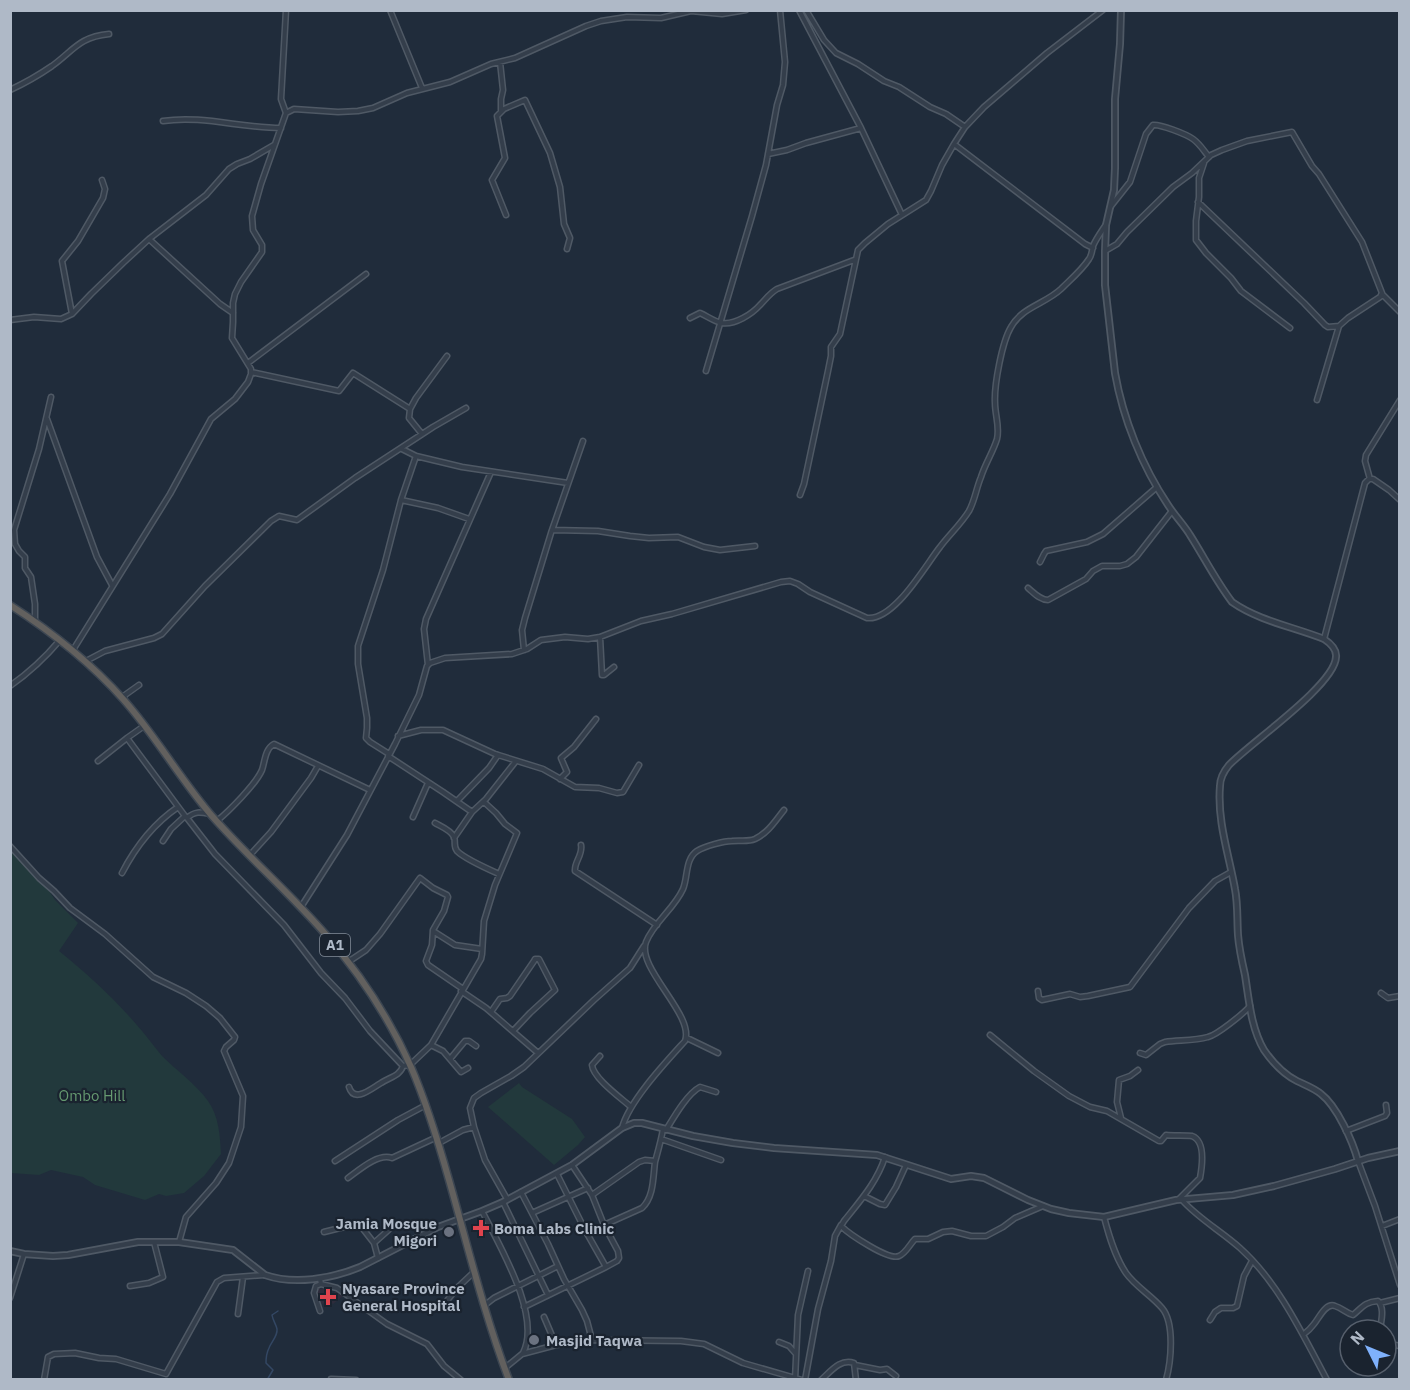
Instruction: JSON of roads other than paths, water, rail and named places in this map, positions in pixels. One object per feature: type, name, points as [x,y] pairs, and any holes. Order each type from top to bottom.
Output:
[{"type":"highway","name":"A1","points":[[10,605],[60,639],[86,661],[124,700],[211,814],[326,935],[383,1012],[427,1105],[483,1306],[509,1380]]},
{"type":"street","points":[[286,10],[281,99],[286,113]]},
{"type":"street","points":[[390,10],[422,88]]},
{"type":"street","points":[[73,650],[170,494],[212,419],[241,393],[248,382],[251,372],[248,363],[232,338],[233,303],[237,288],[262,252],[262,245],[253,230],[254,208],[286,113],[299,109],[363,111],[422,88],[456,80],[482,67],[521,56],[601,21],[627,17],[661,18],[691,11],[722,14],[746,10]]},
{"type":"street","points":[[706,371],[768,154],[785,69],[780,10]]},
{"type":"street","points":[[799,10],[861,128],[902,215]]},
{"type":"street","points":[[806,10],[824,40],[836,53],[858,64],[881,80],[899,87],[965,127]]},
{"type":"street","points":[[800,495],[828,371],[831,347],[840,334],[858,250],[882,228],[919,205],[929,196],[954,144],[965,127],[984,107],[1047,53],[1103,10]]},
{"type":"street","points":[[1121,10],[1115,99],[1115,168],[1111,206],[1106,225],[1104,271],[1117,386],[1135,441],[1157,487],[1190,534],[1232,602],[1260,616],[1324,639],[1333,646],[1337,656],[1329,675],[1286,717],[1236,757],[1222,776],[1220,806],[1236,897],[1239,943],[1250,1006],[1260,1041],[1272,1062],[1288,1076],[1323,1095],[1346,1131],[1382,1226],[1400,1285]]},
{"type":"street","points":[[10,90],[53,65],[79,43],[94,36],[109,34]]},
{"type":"street","points":[[500,62],[503,90],[501,111]]},
{"type":"street","points":[[506,215],[492,181],[505,158],[497,116],[501,111],[523,100],[527,102],[550,153],[560,187],[564,224],[570,238],[567,249]]},
{"type":"street","points":[[163,121],[201,119],[280,128]]},
{"type":"street","points":[[1111,206],[1130,182],[1146,134],[1153,124],[1191,138],[1198,143],[1208,159]]},
{"type":"street","points":[[768,154],[861,128]]},
{"type":"street","points":[[1104,251],[1117,244],[1170,190],[1222,150],[1247,141],[1292,132],[1362,242],[1382,294],[1400,312]]},
{"type":"street","points":[[10,320],[61,319],[72,314],[149,239],[212,190],[230,169],[275,144]]},
{"type":"street","points":[[954,144],[1093,248]]},
{"type":"street","points":[[1208,159],[1199,174],[1196,221],[1198,243],[1243,293],[1290,328]]},
{"type":"street","points":[[72,314],[62,261],[78,241],[103,198],[105,189],[102,180]]},
{"type":"street","points":[[1198,202],[1325,325],[1339,326]]},
{"type":"street","points":[[428,665],[445,658],[508,655],[524,650],[541,640],[600,637],[650,618],[665,616],[781,582],[790,581],[798,584],[864,618],[875,618],[892,608],[967,514],[974,501],[981,476],[997,437],[995,389],[1010,328],[1024,312],[1051,297],[1087,261],[1106,225]]},
{"type":"street","points":[[149,239],[220,304],[233,313]]},
{"type":"street","points":[[690,318],[700,312],[720,323],[734,321],[758,308],[772,292],[781,287],[855,259]]},
{"type":"street","points":[[248,363],[366,274]]},
{"type":"street","points":[[1317,400],[1339,326],[1382,294]]},
{"type":"street","points":[[422,434],[409,418],[410,409],[447,356]]},
{"type":"street","points":[[251,372],[339,391],[353,373],[410,409]]},
{"type":"street","points":[[35,621],[31,575],[25,568],[25,557],[15,544],[14,530],[39,449],[51,397]]},
{"type":"street","points":[[1370,479],[1365,461],[1366,455],[1400,400]]},
{"type":"street","points":[[86,661],[105,651],[162,634],[205,586],[271,520],[279,516],[297,520],[339,489],[466,408]]},
{"type":"street","points":[[46,417],[97,557],[112,585]]},
{"type":"street","points":[[524,650],[523,625],[583,441]]},
{"type":"street","points":[[401,449],[416,456],[462,467],[568,483]]},
{"type":"street","points":[[416,456],[358,646],[357,659],[367,718],[366,738],[472,812]]},
{"type":"street","points":[[300,907],[347,835],[419,695],[428,665],[425,623],[490,472]]},
{"type":"street","points":[[1370,479],[1389,490],[1400,500]]},
{"type":"street","points":[[1324,639],[1361,494],[1365,483],[1370,479]]},
{"type":"street","points":[[1040,562],[1046,551],[1087,542],[1103,534],[1157,487]]},
{"type":"street","points":[[401,500],[438,508],[469,519]]},
{"type":"street","points":[[1028,588],[1043,600],[1048,600],[1086,579],[1102,566],[1127,564],[1136,557],[1172,511]]},
{"type":"street","points":[[553,530],[591,530],[649,538],[678,537],[704,547],[720,550],[755,546]]},
{"type":"street","points":[[600,637],[602,675],[614,667]]},
{"type":"street","points":[[10,686],[31,672],[60,639]]},
{"type":"street","points":[[124,700],[125,695],[139,685]]},
{"type":"street","points":[[560,779],[567,772],[561,758],[574,747],[596,719]]},
{"type":"street","points":[[98,761],[144,726]]},
{"type":"street","points":[[398,736],[421,730],[439,729],[498,755],[538,767],[571,786],[579,788],[599,788],[622,793],[639,765]]},
{"type":"street","points":[[127,738],[215,854],[284,926],[370,1032],[392,1056],[407,1065]]},
{"type":"street","points":[[217,821],[260,775],[271,745],[277,745],[370,790]]},
{"type":"street","points":[[457,801],[489,768],[498,755]]},
{"type":"street","points":[[454,838],[472,812],[484,802],[516,761]]},
{"type":"street","points":[[250,855],[271,832],[318,766]]},
{"type":"street","points":[[413,816],[428,783]]},
{"type":"street","points":[[349,1087],[353,1094],[362,1094],[400,1073],[431,1045],[481,958],[484,921],[517,833],[484,802]]},
{"type":"street","points":[[122,873],[147,834],[161,819],[178,807]]},
{"type":"street","points":[[549,1295],[485,1160],[470,1108],[474,1098],[519,1071],[630,968],[683,889],[687,868],[694,853],[728,842],[755,839],[768,829],[784,810]]},
{"type":"street","points":[[163,841],[171,829],[186,817],[198,812],[211,814]]},
{"type":"street","points":[[435,822],[450,832],[454,838],[454,847],[458,851],[490,871],[500,874]]},
{"type":"street","points":[[581,845],[582,850],[574,867],[575,871],[657,925]]},
{"type":"street","points":[[10,846],[39,878],[78,915],[100,930],[153,977],[182,990],[206,1006],[220,1018],[235,1037],[224,1051],[243,1095],[241,1127],[229,1163],[216,1183],[186,1217],[179,1242]]},
{"type":"street","points":[[1038,991],[1039,998],[1042,1000],[1070,994],[1080,997],[1088,996],[1130,987],[1189,908],[1215,881],[1231,872]]},
{"type":"street","points":[[348,962],[366,950],[380,934],[420,878],[448,897],[444,911],[433,930],[432,945],[426,963],[491,1012],[538,1053]]},
{"type":"street","points":[[433,930],[455,945],[482,949]]},
{"type":"street","points":[[622,1128],[632,1107],[687,1038],[688,1033],[684,1022],[651,968],[645,944]]},
{"type":"street","points":[[491,1012],[500,999],[508,998],[534,961],[537,958],[540,959],[555,990],[513,1031]]},
{"type":"street","points":[[1381,993],[1388,998],[1400,996]]},
{"type":"street","points":[[1140,1053],[1146,1055],[1162,1043],[1213,1036],[1250,1006]]},
{"type":"street","points":[[990,1035],[1067,1095],[1090,1107],[1107,1111],[1159,1141],[1166,1135],[1190,1136],[1197,1140],[1202,1156],[1200,1178],[1180,1200]]},
{"type":"street","points":[[687,1038],[718,1053]]},
{"type":"street","points":[[450,1059],[465,1041],[476,1046]]},
{"type":"street","points":[[431,1045],[438,1048],[461,1072],[468,1068]]},
{"type":"street","points":[[600,1056],[592,1065],[593,1071],[632,1107]]},
{"type":"street","points":[[1121,1119],[1117,1100],[1119,1080],[1138,1070]]},
{"type":"street","points":[[604,1225],[645,1206],[649,1198],[665,1130],[696,1089],[700,1087],[716,1092]]},
{"type":"street","points":[[335,1161],[398,1120],[427,1105]]},
{"type":"street","points":[[1346,1131],[1385,1116],[1386,1105]]},
{"type":"street","points":[[320,1311],[314,1293],[321,1281],[349,1272],[425,1233],[505,1201],[572,1165],[622,1128],[631,1124],[638,1123],[693,1136],[764,1147],[885,1157],[951,1179],[971,1176],[984,1178],[1043,1206],[1069,1214],[1104,1217],[1180,1200],[1233,1195],[1400,1150]]},
{"type":"street","points":[[348,1179],[384,1156],[392,1158],[474,1127]]},
{"type":"street","points":[[662,1139],[721,1160]]},
{"type":"street","points":[[522,1353],[592,1340],[698,1342],[743,1363],[804,1380],[835,1236],[878,1175],[885,1157]]},
{"type":"street","points":[[592,1195],[639,1162],[656,1161]]},
{"type":"street","points":[[524,1307],[606,1267],[617,1261],[619,1256],[592,1195],[572,1165]]},
{"type":"street","points":[[864,1196],[885,1204],[906,1165]]},
{"type":"street","points":[[557,1174],[606,1267]]},
{"type":"street","points":[[532,1214],[588,1188]]},
{"type":"street","points":[[521,1192],[587,1322],[592,1340]]},
{"type":"street","points":[[1180,1200],[1240,1248],[1260,1270],[1287,1306],[1327,1380]]},
{"type":"street","points":[[842,1224],[843,1228],[871,1247],[891,1257],[896,1257],[918,1238],[928,1239],[943,1232],[952,1231],[971,1236],[986,1236],[1016,1218],[1043,1206]]},
{"type":"street","points":[[482,1211],[519,1286],[524,1307],[528,1338],[526,1347],[504,1368]]},
{"type":"street","points":[[1104,1217],[1110,1238],[1124,1270],[1139,1288],[1161,1306],[1169,1320],[1169,1366],[1166,1380]]},
{"type":"street","points":[[1382,1226],[1400,1219]]},
{"type":"street","points":[[324,1232],[358,1224],[374,1243],[378,1258]]},
{"type":"street","points":[[374,1243],[393,1226]]},
{"type":"street","points":[[130,1286],[149,1283],[163,1277],[154,1241]]},
{"type":"street","points":[[10,1251],[53,1256],[125,1243],[179,1242],[233,1250],[265,1275]]},
{"type":"street","points":[[10,1298],[24,1254]]},
{"type":"street","points":[[1210,1320],[1221,1308],[1237,1306],[1244,1276],[1252,1261]]},
{"type":"street","points":[[483,1306],[494,1298],[558,1266]]},
{"type":"street","points":[[796,1379],[798,1315],[808,1271]]},
{"type":"street","points":[[442,1306],[474,1272]]},
{"type":"street","points":[[165,1380],[187,1335],[218,1282],[224,1278],[265,1275],[321,1281],[337,1288],[387,1324],[427,1344],[444,1366],[461,1380]]},
{"type":"street","points":[[238,1314],[243,1277]]},
{"type":"street","points":[[1304,1334],[1330,1305],[1335,1305],[1353,1315],[1369,1302],[1380,1303],[1400,1298]]},
{"type":"street","points":[[1380,1303],[1382,1318]]},
{"type":"street","points":[[544,1317],[556,1345]]},
{"type":"street","points":[[779,1342],[789,1346],[796,1354]]},
{"type":"street","points":[[789,1346],[796,1343]]},
{"type":"street","points":[[44,1380],[48,1357],[67,1353],[122,1360],[166,1374]]},
{"type":"street","points":[[822,1380],[843,1362],[852,1361],[855,1365],[888,1370],[896,1376]]},
{"type":"street","points":[[855,1365],[856,1380]]},
{"type":"street","points":[[331,1379],[356,1380]]},
{"type":"waterway","points":[[267,1380],[273,1370],[266,1363],[267,1355],[277,1332],[272,1315],[278,1311]]},
{"type":"place","name":"Boma Labs Clinic","points":[[481,1228]]},
{"type":"place","name":"Jamia Mosque Migori","points":[[449,1232]]},
{"type":"place","name":"Nyasare Province General Hospital","points":[[328,1297]]},
{"type":"place","name":"Masjid Taqwa","points":[[534,1340]]},
{"type":"park label","name":"Ombo Hill","points":[[92,1095]]}]
